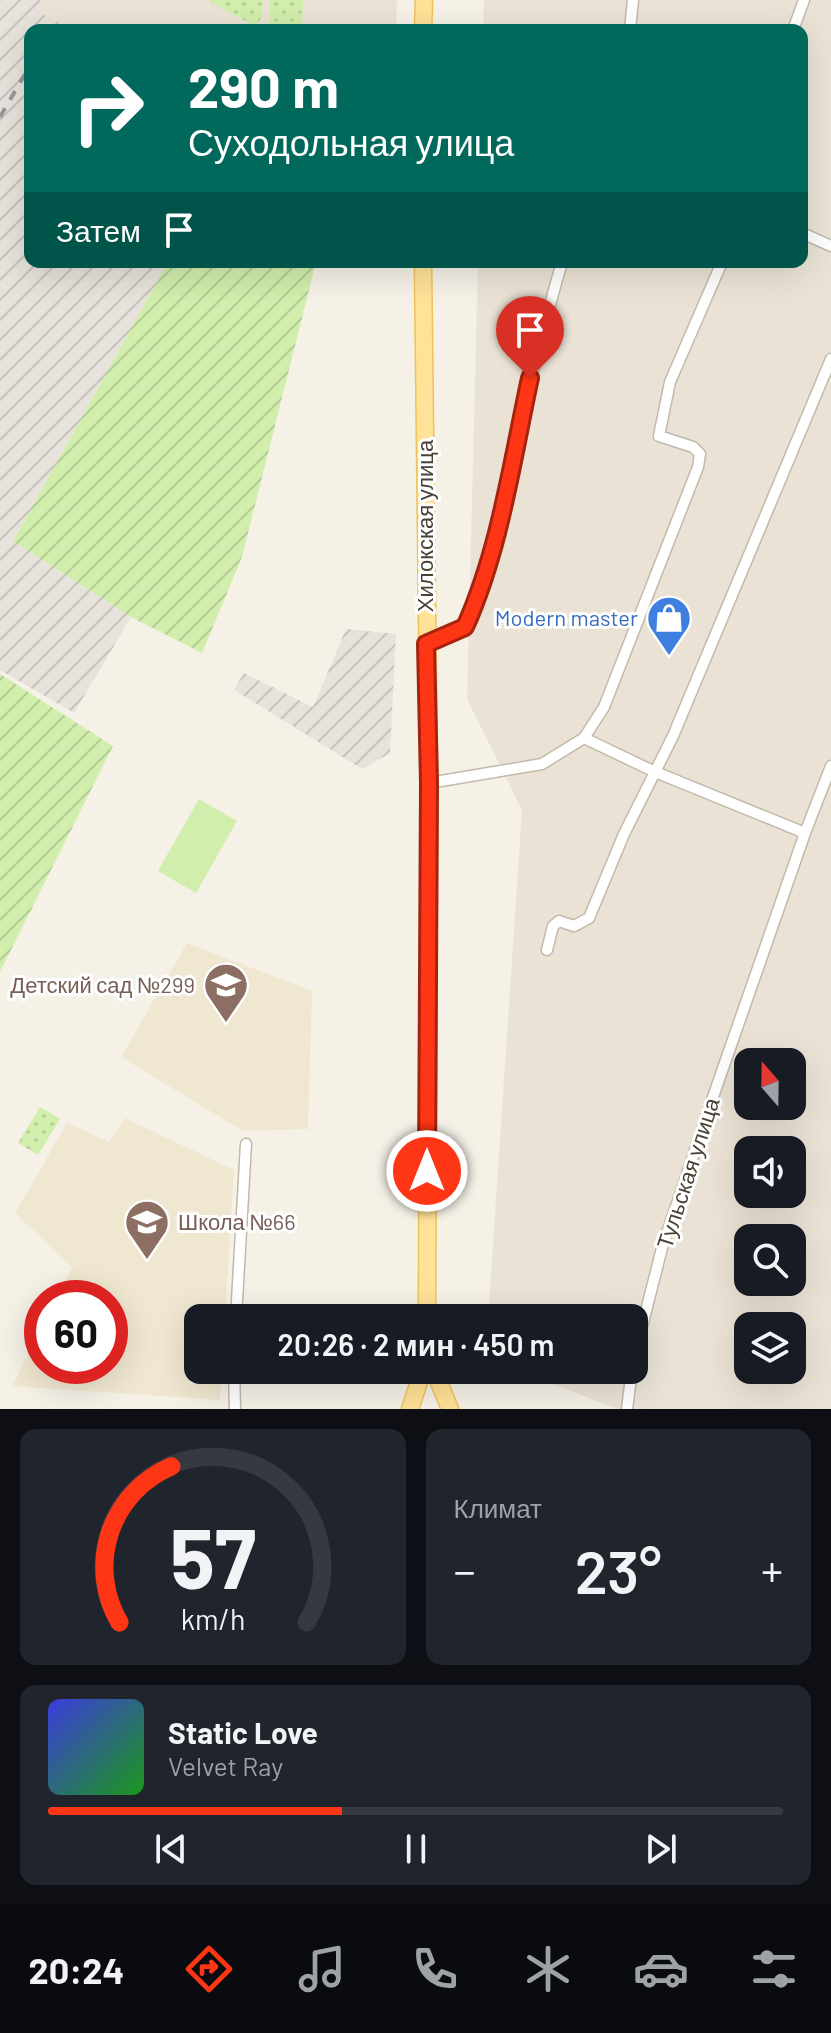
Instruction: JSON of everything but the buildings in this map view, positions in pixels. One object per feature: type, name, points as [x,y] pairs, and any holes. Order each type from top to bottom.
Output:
[{"type":"main road","points":[[423,24],[424,0]]},
{"type":"main road","name":"Хилокская улица","points":[[423,268],[429,783],[427,1304]]},
{"type":"main road","points":[[410,1409],[418,1384]]},
{"type":"main road","points":[[440,1384],[450,1409]]},
{"type":"street","points":[[631,24],[633,0]]},
{"type":"street","points":[[795,24],[804,0]]},
{"type":"street","points":[[808,236],[831,246]]},
{"type":"street","points":[[426,644],[465,627],[477,601],[490,561],[537,347],[560,268]]},
{"type":"street","points":[[429,783],[542,764],[584,738],[604,707],[698,467],[700,454],[693,447],[659,436],[670,382],[719,268]]},
{"type":"street","points":[[547,950],[553,926],[559,921],[574,926],[589,918],[653,771],[673,736],[831,359]]},
{"type":"street","points":[[584,738],[653,771],[805,833]]},
{"type":"street","name":"Тульская улица","points":[[648,1304],[662,1248],[831,766]]},
{"type":"street","points":[[237,1304],[246,1144]]},
{"type":"street","points":[[234,1384],[235,1409]]},
{"type":"street","points":[[627,1409],[630,1384]]},
{"type":"shaded area","points":[[0,0],[40,0],[42,14],[63,24],[24,24],[24,268],[165,268],[13,541],[131,617],[74,713],[0,670]]},
{"type":"shaded area","points":[[40,0],[397,0],[396,24],[63,24],[41,14]]},
{"type":"shaded area","points":[[484,0],[831,0],[831,1409],[618,1409],[552,1384],[648,1384],[648,1304],[489,1304],[522,810],[467,699],[478,268],[808,268],[808,24],[483,24]]},
{"type":"shaded area","points":[[346,629],[396,634],[390,753],[362,769],[234,690],[244,673],[313,707]]},
{"type":"shaded area","name":"Детский сад №299","points":[[187,943],[312,991],[308,1129],[243,1131],[121,1057]]},
{"type":"shaded area","name":"Школа №66","points":[[125,1118],[234,1170],[226,1304],[184,1304],[184,1384],[221,1384],[220,1400],[12,1386],[24,1362],[24,1384],[128,1384],[128,1280],[66,1280],[72,1267],[15,1213],[67,1123],[109,1142]]},
{"type":"green space","points":[[207,0],[263,0],[262,17],[258,23],[251,24]]},
{"type":"green space","points":[[270,0],[303,0],[302,24],[268,24]]},
{"type":"green space","points":[[165,268],[314,268],[242,557],[202,653],[131,617],[13,541]]},
{"type":"green space","points":[[0,674],[113,746],[0,972]]},
{"type":"green space","points":[[199,799],[237,821],[196,893],[158,871]]},
{"type":"green space","points":[[40,1107],[60,1119],[38,1155],[18,1143]]},
{"type":"railway","points":[[0,117],[24,76]]},
{"type":"place","name":"Modern master","points":[[669,657]]},
{"type":"place","name":"Детский сад №299","points":[[226,1024]]},
{"type":"place","name":"Школа №66","points":[[147,1261]]},
{"type":"route","points":[[427,1171],[429,783],[426,644],[465,627],[477,601],[490,561],[530,378]]}]
